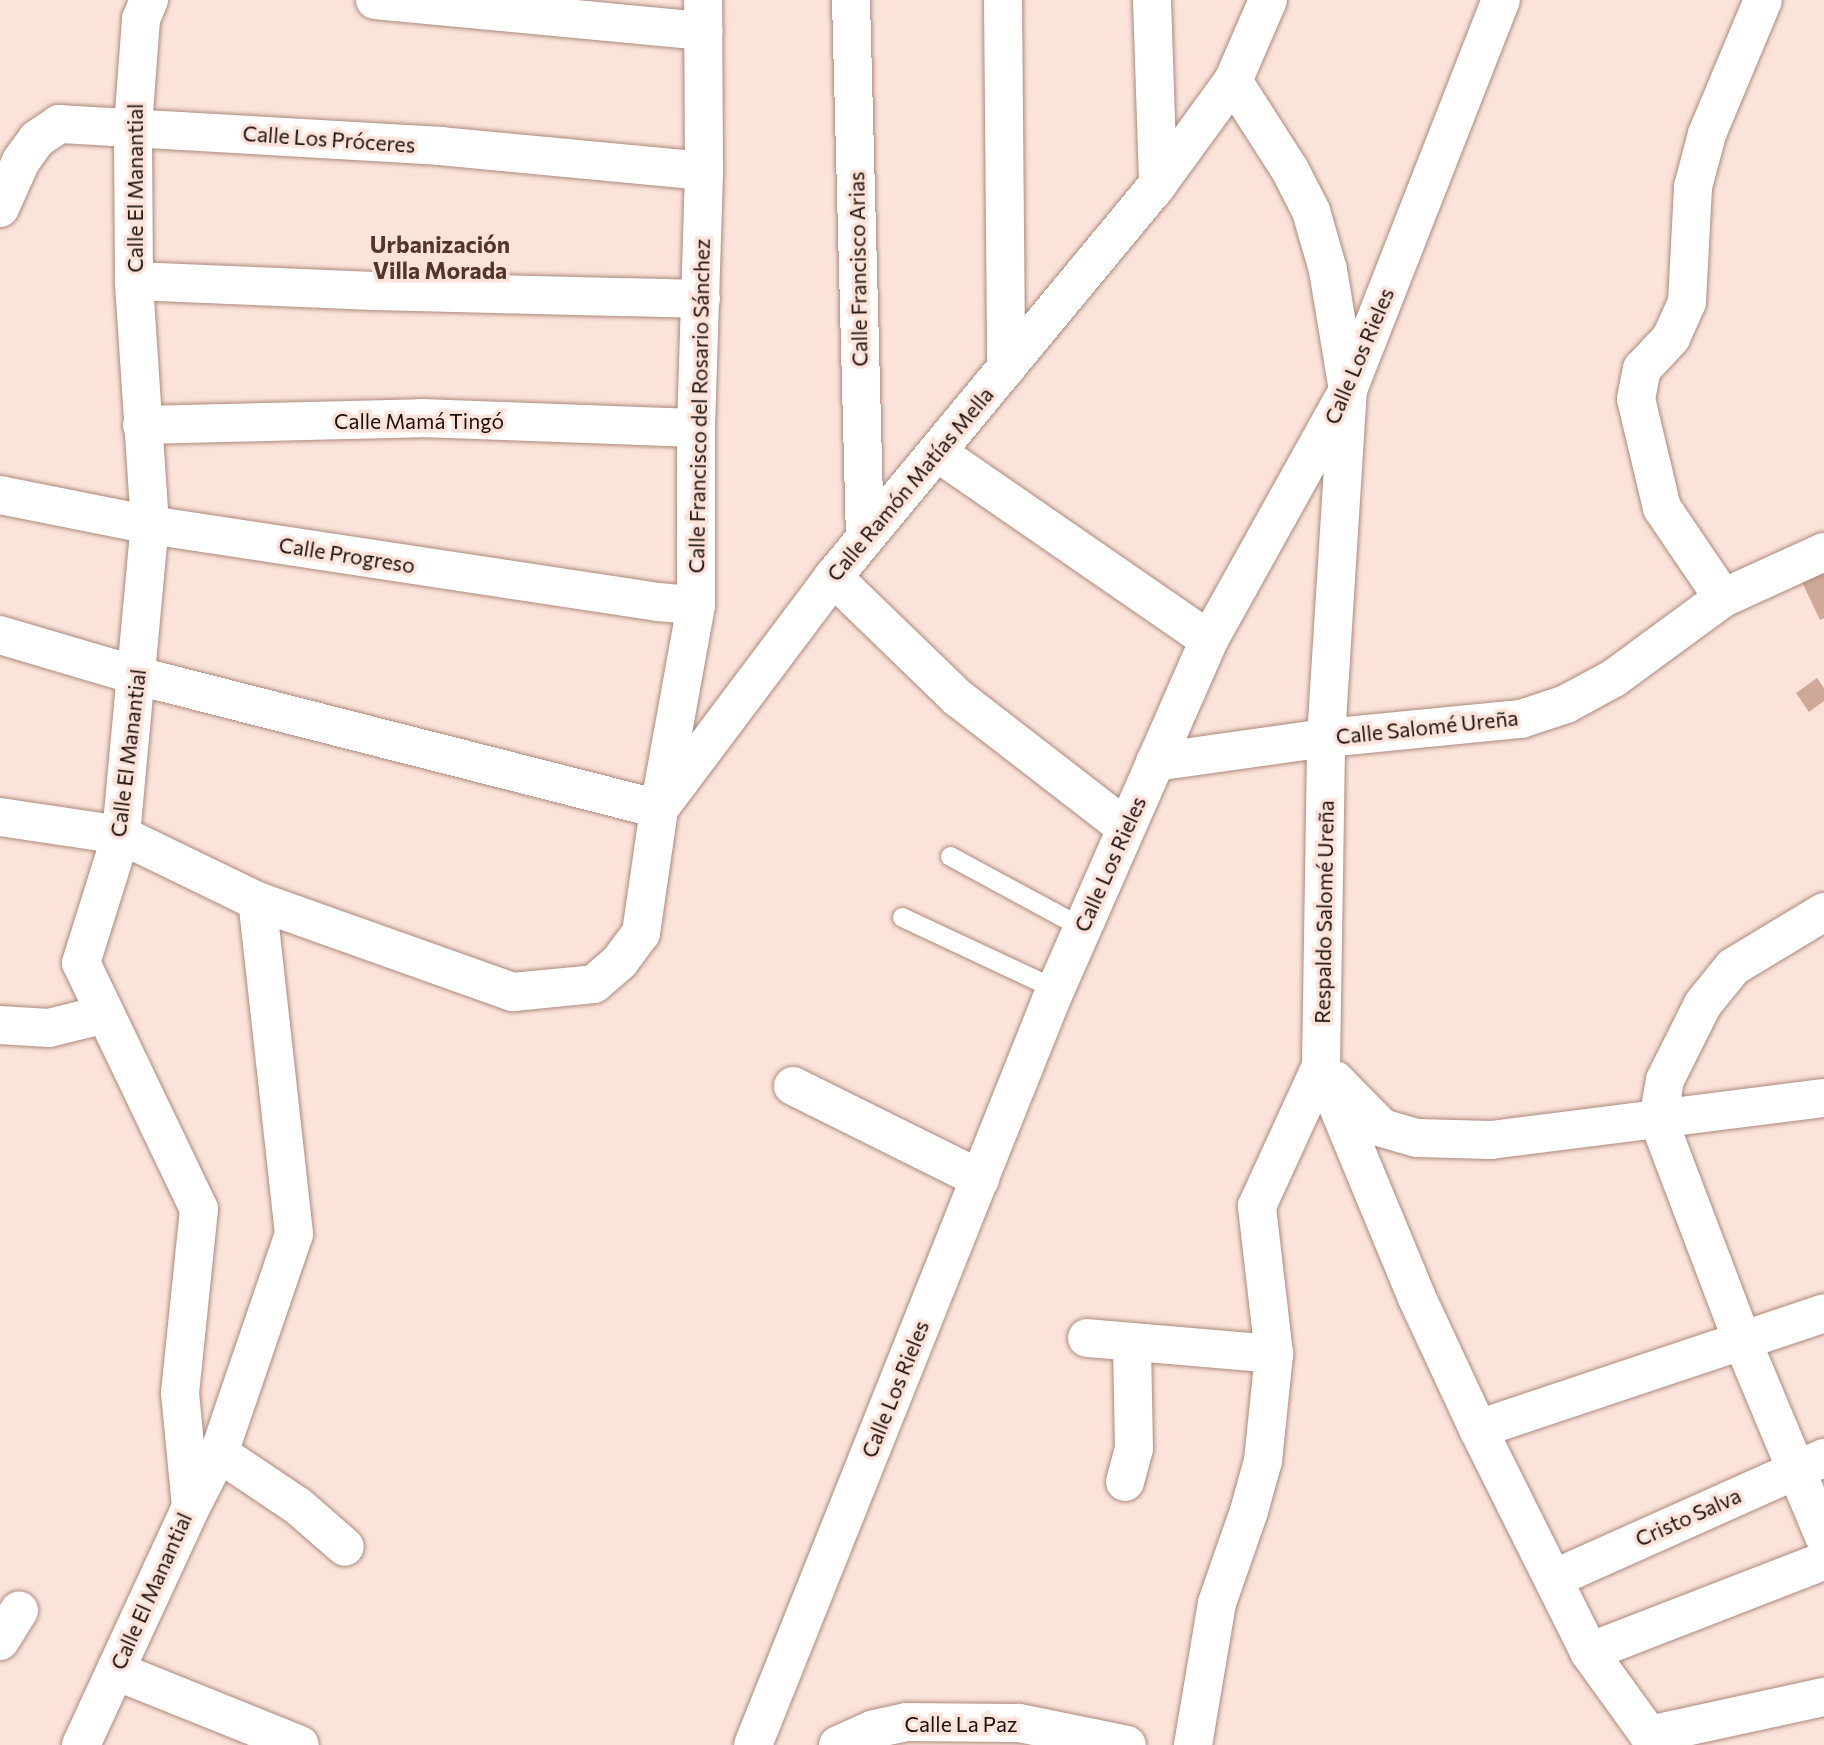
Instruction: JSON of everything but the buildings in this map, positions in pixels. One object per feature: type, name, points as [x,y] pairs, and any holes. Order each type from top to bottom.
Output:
[{"type":"street","name":"Calle El Manantial","points":[[81,1745],[191,1507],[180,1393],[200,1209],[81,963],[121,835],[138,676],[150,525],[134,281],[133,126],[141,19],[149,0]]},
{"type":"street","points":[[375,0],[703,15]]},
{"type":"street","name":"Calle Francisco Arias","points":[[851,0],[865,538]]},
{"type":"street","points":[[1003,0],[1006,368]]},
{"type":"street","points":[[1152,0],[1158,184]]},
{"type":"street","name":"Calle Ramón Matías Mella","points":[[257,901],[513,992],[594,984],[620,961],[641,933],[659,809],[833,576],[938,453],[1158,184],[1233,81],[1268,0]]},
{"type":"street","name":"Calle Los Rieles","points":[[753,1745],[1056,989],[1209,640],[1348,390],[1501,0]]},
{"type":"street","points":[[1723,598],[1662,508],[1636,399],[1642,369],[1671,338],[1687,302],[1693,187],[1707,135],[1763,0]]},
{"type":"street","name":"Calle Francisco del Rosario Sánchez","points":[[659,809],[696,605],[696,428],[704,171],[703,15]]},
{"type":"street","name":"Respaldo Salomé Ureña","points":[[1193,1745],[1217,1603],[1263,1461],[1273,1354],[1257,1206],[1321,1066],[1326,738],[1348,390],[1328,270],[1311,211],[1290,170],[1233,81]]},
{"type":"street","name":"Calle Los Próceres","points":[[0,208],[21,161],[37,139],[59,124],[133,126],[440,146],[704,171]]},
{"type":"street","points":[[134,281],[374,291],[701,299]]},
{"type":"street","name":"Calle Mamá Tingó","points":[[142,425],[421,418],[696,428]]},
{"type":"street","points":[[938,453],[1209,640]]},
{"type":"street","name":"Calle Progreso","points":[[0,495],[150,525],[658,602],[696,605]]},
{"type":"street","name":"Calle Salomé Ureña","points":[[1155,762],[1326,738],[1454,728],[1521,719],[1566,704],[1614,678],[1723,598],[1824,552]]},
{"type":"street","points":[[833,576],[958,698],[1126,828]]},
{"type":"street","points":[[0,635],[138,676],[659,809]]},
{"type":"street","points":[[0,817],[121,835],[257,901],[294,1234],[219,1453],[191,1507]]},
{"type":"street","points":[[1824,912],[1733,967],[1703,1004],[1665,1080],[1658,1119],[1741,1338],[1809,1463],[1824,1536]]},
{"type":"street","points":[[0,1026],[49,1028],[106,1014]]},
{"type":"street","points":[[1321,1066],[1382,1128],[1407,1136],[1491,1140],[1824,1098]]},
{"type":"street","points":[[1321,1066],[1417,1298],[1478,1429],[1589,1652],[1653,1740],[1824,1698]]},
{"type":"street","points":[[793,1086],[980,1179]]},
{"type":"street","points":[[1478,1429],[1741,1338],[1824,1313]]},
{"type":"street","points":[[1087,1338],[1273,1354]]},
{"type":"street","points":[[1125,1482],[1134,1449],[1136,1412],[1132,1342]]},
{"type":"street","points":[[219,1453],[298,1506],[345,1547]]},
{"type":"street","name":"Cristo Salva","points":[[1553,1579],[1809,1463]]},
{"type":"street","points":[[1589,1652],[1824,1561]]},
{"type":"street","points":[[116,1671],[300,1745]]},
{"type":"street","name":"Calle La Paz","points":[[838,1745],[874,1729],[906,1722],[1127,1745]]},
{"type":"lane","points":[[950,856],[1083,928]]},
{"type":"lane","points":[[902,917],[1056,989]]},
{"type":"district","name":"Urbanización Villa Morada","points":[[440,257]]}]
